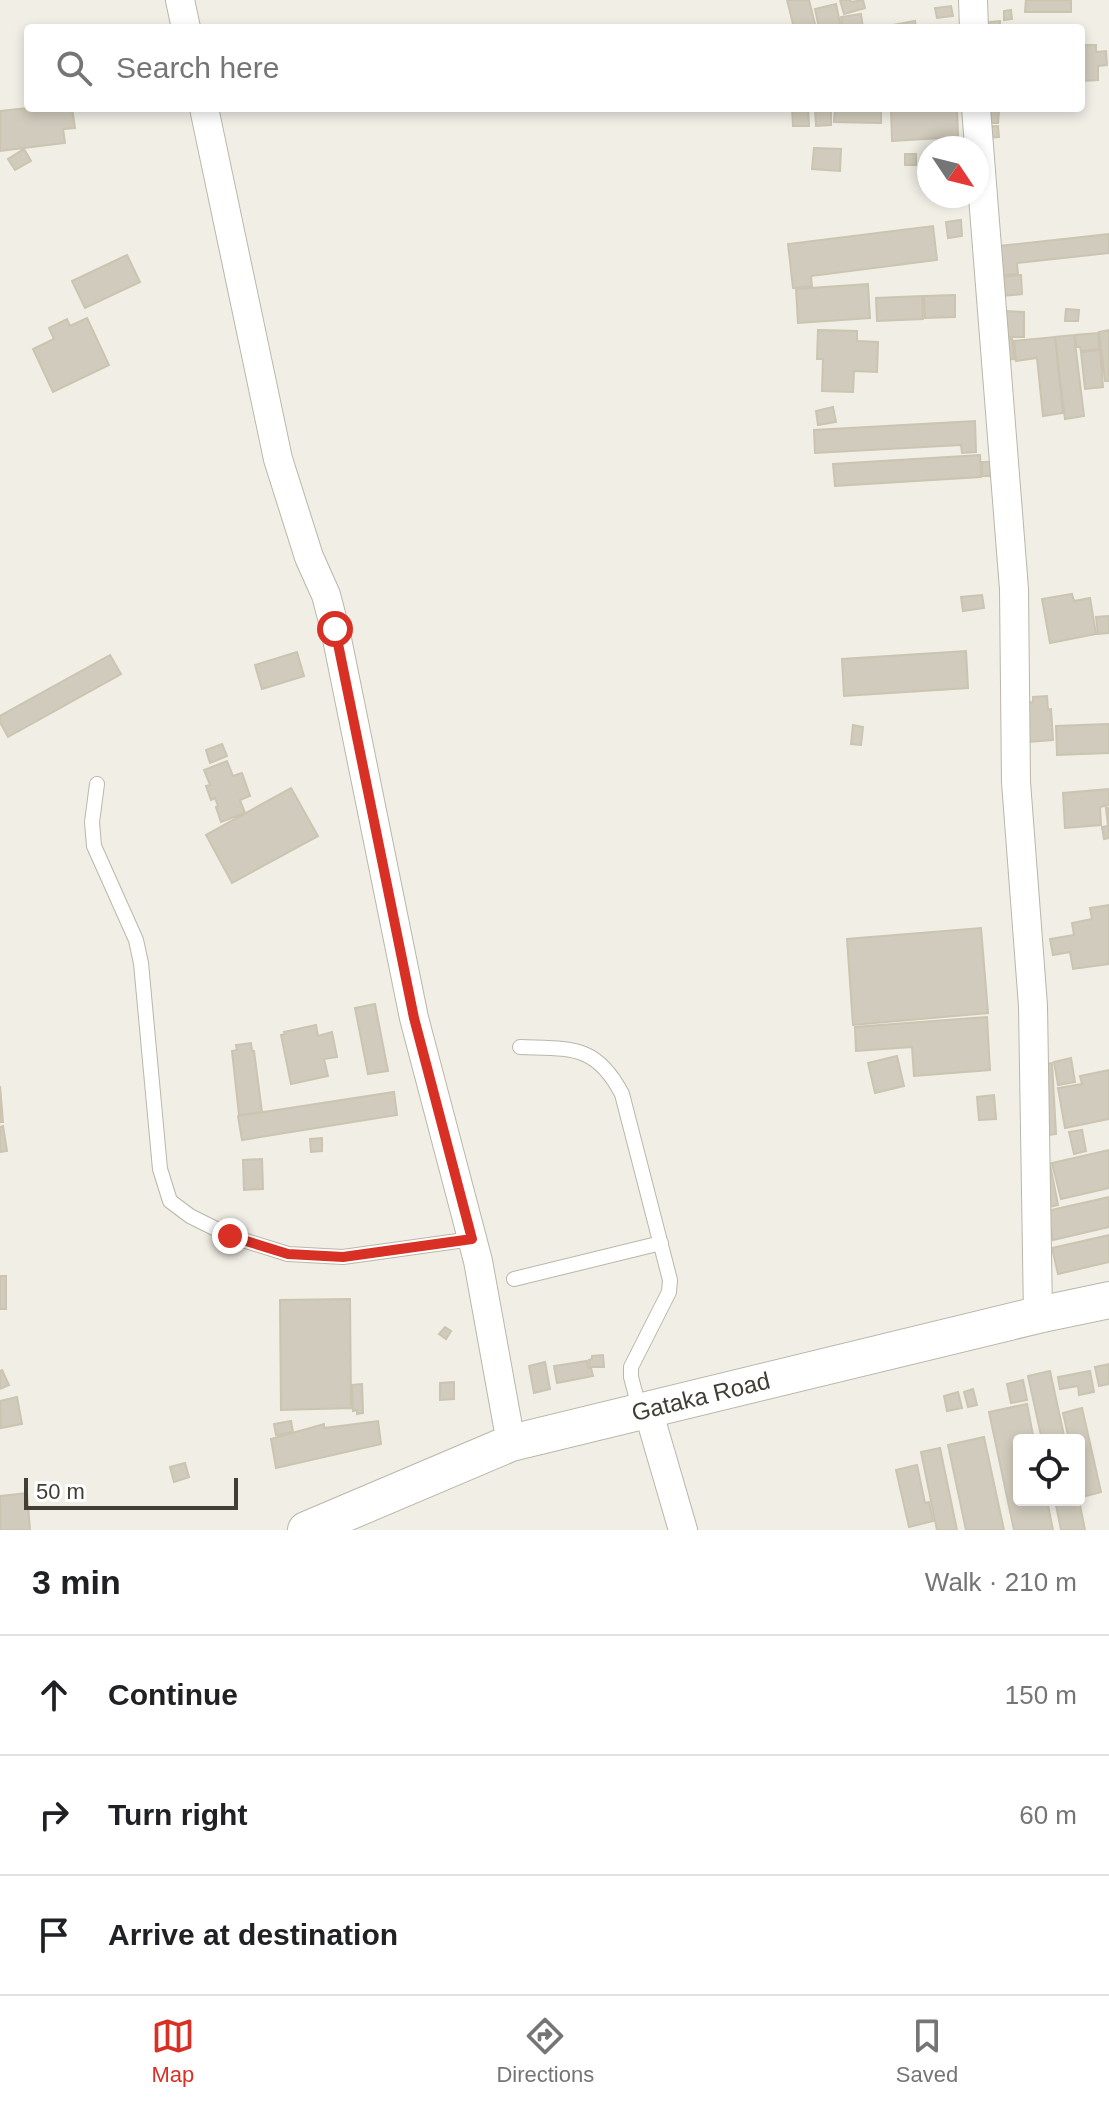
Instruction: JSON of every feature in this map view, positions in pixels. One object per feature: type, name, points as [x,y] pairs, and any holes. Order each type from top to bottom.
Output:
[{"type":"street","points":[[180,0],[185,24]]},
{"type":"street","points":[[973,0],[974,24]]},
{"type":"street","points":[[205,112],[278,459],[335,629],[414,1018],[478,1261],[511,1443]]},
{"type":"street","points":[[976,112],[1014,589],[1016,782],[1033,1006],[1038,1315]]},
{"type":"street","name":"Gataka Road","points":[[306,1530],[511,1443],[1109,1300]]},
{"type":"street","points":[[644,1411],[683,1530]]},
{"type":"lane","points":[[97,784],[92,822],[94,846],[139,952],[160,1169],[170,1201],[190,1216],[230,1236],[288,1254],[343,1257],[472,1239]]},
{"type":"lane","points":[[520,1047],[571,1049],[588,1054],[614,1079],[622,1094],[670,1280],[669,1292],[631,1367],[631,1377],[644,1411]]},
{"type":"lane","points":[[514,1279],[661,1243]]},
{"type":"building","points":[[787,0],[809,0],[815,24],[793,24]]},
{"type":"building","points":[[840,0],[863,0],[865,8],[844,14]]},
{"type":"building","points":[[1026,0],[1071,0],[1071,12],[1025,12]]},
{"type":"building","points":[[836,4],[840,24],[818,24],[815,9]]},
{"type":"building","points":[[951,6],[953,16],[937,18],[935,8]]},
{"type":"building","points":[[1011,10],[1012,19],[1004,20],[1004,11]]},
{"type":"building","points":[[861,14],[862,24],[842,24],[841,17]]},
{"type":"building","points":[[1085,45],[1096,45],[1096,52],[1106,51],[1107,65],[1098,66],[1098,80],[1085,81]]},
{"type":"building","points":[[24,108],[24,112],[73,112],[75,128],[63,129],[65,143],[0,151],[0,111]]},
{"type":"building","points":[[792,112],[808,112],[809,126],[793,126]]},
{"type":"building","points":[[815,112],[831,112],[831,125],[816,126]]},
{"type":"building","points":[[835,112],[881,112],[881,123],[834,122]]},
{"type":"building","points":[[891,112],[957,112],[958,136],[917,136],[917,139],[892,141]]},
{"type":"building","points":[[985,112],[999,112],[998,123],[985,123]]},
{"type":"building","points":[[998,126],[999,137],[985,136],[983,127]]},
{"type":"building","points":[[814,148],[841,149],[840,171],[812,169]]},
{"type":"building","points":[[24,149],[31,161],[15,170],[8,159]]},
{"type":"building","points":[[905,154],[916,154],[916,165],[905,165]]},
{"type":"building","points":[[961,220],[962,236],[948,238],[946,222]]},
{"type":"building","points":[[933,226],[937,260],[811,276],[812,286],[793,288],[788,244]]},
{"type":"building","points":[[1109,234],[1109,253],[1017,263],[1018,274],[1001,275],[999,246]]},
{"type":"building","points":[[127,255],[140,282],[85,308],[72,281]]},
{"type":"building","points":[[1021,275],[1022,294],[1003,296],[1001,277]]},
{"type":"building","points":[[868,284],[870,318],[798,323],[796,289]]},
{"type":"building","points":[[955,295],[955,317],[925,318],[924,296]]},
{"type":"building","points":[[922,296],[923,319],[877,321],[876,298]]},
{"type":"building","points":[[1066,309],[1079,310],[1078,321],[1065,321]]},
{"type":"building","points":[[1004,311],[1024,312],[1024,337],[1003,337]]},
{"type":"building","points":[[87,318],[109,365],[53,392],[33,349],[54,339],[49,328],[67,319],[70,326]]},
{"type":"building","points":[[818,330],[857,331],[857,341],[878,342],[877,372],[854,371],[853,392],[822,391],[823,359],[817,359]]},
{"type":"building","points":[[1109,330],[1109,381],[1105,381],[1099,332]]},
{"type":"building","points":[[1098,333],[1099,349],[1081,351],[1080,347],[1076,347],[1075,335]]},
{"type":"building","points":[[1074,335],[1084,416],[1065,419],[1055,337]]},
{"type":"building","points":[[1055,337],[1063,413],[1043,416],[1037,358],[1016,361],[1014,341]]},
{"type":"building","points":[[1012,338],[1014,359],[1002,360],[1001,339]]},
{"type":"building","points":[[1100,350],[1103,387],[1085,389],[1081,352]]},
{"type":"building","points":[[833,407],[836,422],[818,425],[816,411]]},
{"type":"building","points":[[975,421],[976,452],[962,453],[961,445],[815,453],[814,430]]},
{"type":"building","points":[[980,455],[981,477],[835,486],[833,464]]},
{"type":"building","points":[[982,462],[990,462],[991,476],[982,476]]},
{"type":"building","points":[[1072,594],[1074,601],[1090,598],[1096,634],[1050,643],[1042,599]]},
{"type":"building","points":[[982,595],[984,608],[963,611],[961,597]]},
{"type":"building","points":[[1109,616],[1109,633],[1098,634],[1096,617]]},
{"type":"building","points":[[966,651],[968,688],[844,696],[842,659]]},
{"type":"building","points":[[297,652],[304,676],[262,689],[255,665]]},
{"type":"building","points":[[110,655],[121,674],[8,737],[0,716]]},
{"type":"building","points":[[1047,696],[1053,740],[1028,742],[1025,703],[1033,702],[1033,697]]},
{"type":"building","points":[[1109,724],[1109,753],[1057,755],[1056,726]]},
{"type":"building","points":[[853,725],[863,727],[861,745],[851,744]]},
{"type":"building","points":[[222,744],[227,756],[210,763],[206,750]]},
{"type":"building","points":[[227,761],[233,776],[242,773],[250,796],[240,800],[245,813],[221,822],[215,798],[211,800],[206,786],[210,785],[204,770]]},
{"type":"building","points":[[291,788],[318,836],[232,883],[206,835]]},
{"type":"building","points":[[1109,789],[1109,805],[1100,807],[1101,825],[1065,828],[1063,793]]},
{"type":"building","points":[[1106,808],[1109,808],[1109,838],[1104,839],[1102,827],[1108,826]]},
{"type":"building","points":[[1109,905],[1109,964],[1073,969],[1070,952],[1053,955],[1050,939],[1074,935],[1072,923],[1092,919],[1090,908]]},
{"type":"building","points":[[981,928],[988,1013],[853,1025],[847,939]]},
{"type":"building","points":[[375,1004],[388,1071],[368,1074],[355,1008]]},
{"type":"building","points":[[987,1017],[990,1070],[914,1076],[912,1047],[856,1051],[855,1027]]},
{"type":"building","points":[[316,1025],[318,1036],[332,1032],[337,1057],[324,1059],[328,1076],[291,1084],[281,1035]]},
{"type":"building","points":[[251,1043],[262,1112],[239,1115],[232,1051],[237,1050],[236,1045]]},
{"type":"building","points":[[897,1056],[904,1086],[875,1093],[868,1063]]},
{"type":"building","points":[[1071,1058],[1075,1082],[1058,1085],[1054,1062]]},
{"type":"building","points":[[1052,1063],[1056,1134],[1042,1136],[1035,1065]]},
{"type":"building","points":[[1109,1070],[1109,1119],[1065,1128],[1058,1088],[1082,1084],[1080,1076]]},
{"type":"building","points":[[0,1086],[3,1122],[0,1122]]},
{"type":"building","points":[[394,1092],[397,1115],[242,1140],[238,1116]]},
{"type":"building","points":[[994,1095],[996,1119],[979,1120],[977,1097]]},
{"type":"building","points":[[3,1126],[7,1151],[0,1152],[0,1127]]},
{"type":"building","points":[[1082,1130],[1086,1151],[1074,1154],[1069,1132]]},
{"type":"building","points":[[322,1138],[322,1151],[311,1152],[310,1139]]},
{"type":"building","points":[[1109,1150],[1109,1188],[1061,1199],[1052,1163]]},
{"type":"building","points":[[262,1159],[263,1189],[244,1190],[243,1160]]},
{"type":"building","points":[[1050,1164],[1058,1205],[1045,1208],[1036,1167]]},
{"type":"building","points":[[1109,1197],[1109,1227],[1053,1240],[1047,1211]]},
{"type":"building","points":[[1109,1235],[1109,1262],[1058,1274],[1052,1248]]},
{"type":"building","points":[[0,1276],[6,1276],[6,1309],[0,1309]]},
{"type":"building","points":[[350,1299],[351,1408],[281,1410],[280,1300]]},
{"type":"building","points":[[445,1327],[451,1331],[446,1339],[439,1334]]},
{"type":"building","points":[[603,1355],[604,1367],[590,1367],[592,1356]]},
{"type":"building","points":[[587,1361],[593,1376],[557,1383],[554,1366]]},
{"type":"building","points":[[545,1362],[550,1389],[534,1393],[529,1366]]},
{"type":"building","points":[[1109,1364],[1109,1384],[1099,1386],[1095,1367]]},
{"type":"building","points":[[0,1371],[9,1385],[0,1389]]},
{"type":"building","points":[[1050,1371],[1064,1434],[1041,1434],[1028,1376]]},
{"type":"building","points":[[1090,1371],[1094,1392],[1079,1395],[1078,1386],[1060,1389],[1058,1377]]},
{"type":"building","points":[[1023,1380],[1027,1400],[1011,1403],[1007,1384]]},
{"type":"building","points":[[454,1382],[454,1399],[440,1400],[440,1383]]},
{"type":"building","points":[[362,1384],[363,1413],[357,1414],[357,1410],[353,1411],[352,1385]]},
{"type":"building","points":[[973,1389],[977,1405],[968,1407],[964,1392]]},
{"type":"building","points":[[958,1392],[962,1408],[947,1411],[944,1396]]},
{"type":"building","points":[[17,1397],[22,1424],[1,1428],[0,1401]]},
{"type":"building","points":[[1027,1404],[1033,1434],[1013,1434],[1013,1506],[1048,1506],[1053,1530],[1014,1530],[989,1412]]},
{"type":"building","points":[[1082,1408],[1101,1492],[1085,1496],[1085,1434],[1068,1434],[1063,1413]]},
{"type":"building","points":[[291,1421],[293,1432],[276,1435],[274,1424]]},
{"type":"building","points":[[378,1421],[381,1444],[276,1468],[271,1439],[324,1424],[324,1428]]},
{"type":"building","points":[[984,1437],[1004,1530],[966,1530],[948,1445]]},
{"type":"building","points":[[940,1448],[957,1530],[937,1530],[921,1452]]},
{"type":"building","points":[[185,1463],[189,1477],[174,1482],[170,1467]]},
{"type":"building","points":[[917,1465],[925,1503],[929,1502],[933,1521],[909,1527],[896,1470]]},
{"type":"building","points":[[27,1493],[30,1530],[0,1530],[0,1496]]},
{"type":"building","points":[[1056,1506],[1080,1506],[1085,1530],[1061,1530]]},
{"type":"route","points":[[230,1236],[288,1254],[343,1257],[472,1239],[414,1018],[335,629]]}]
